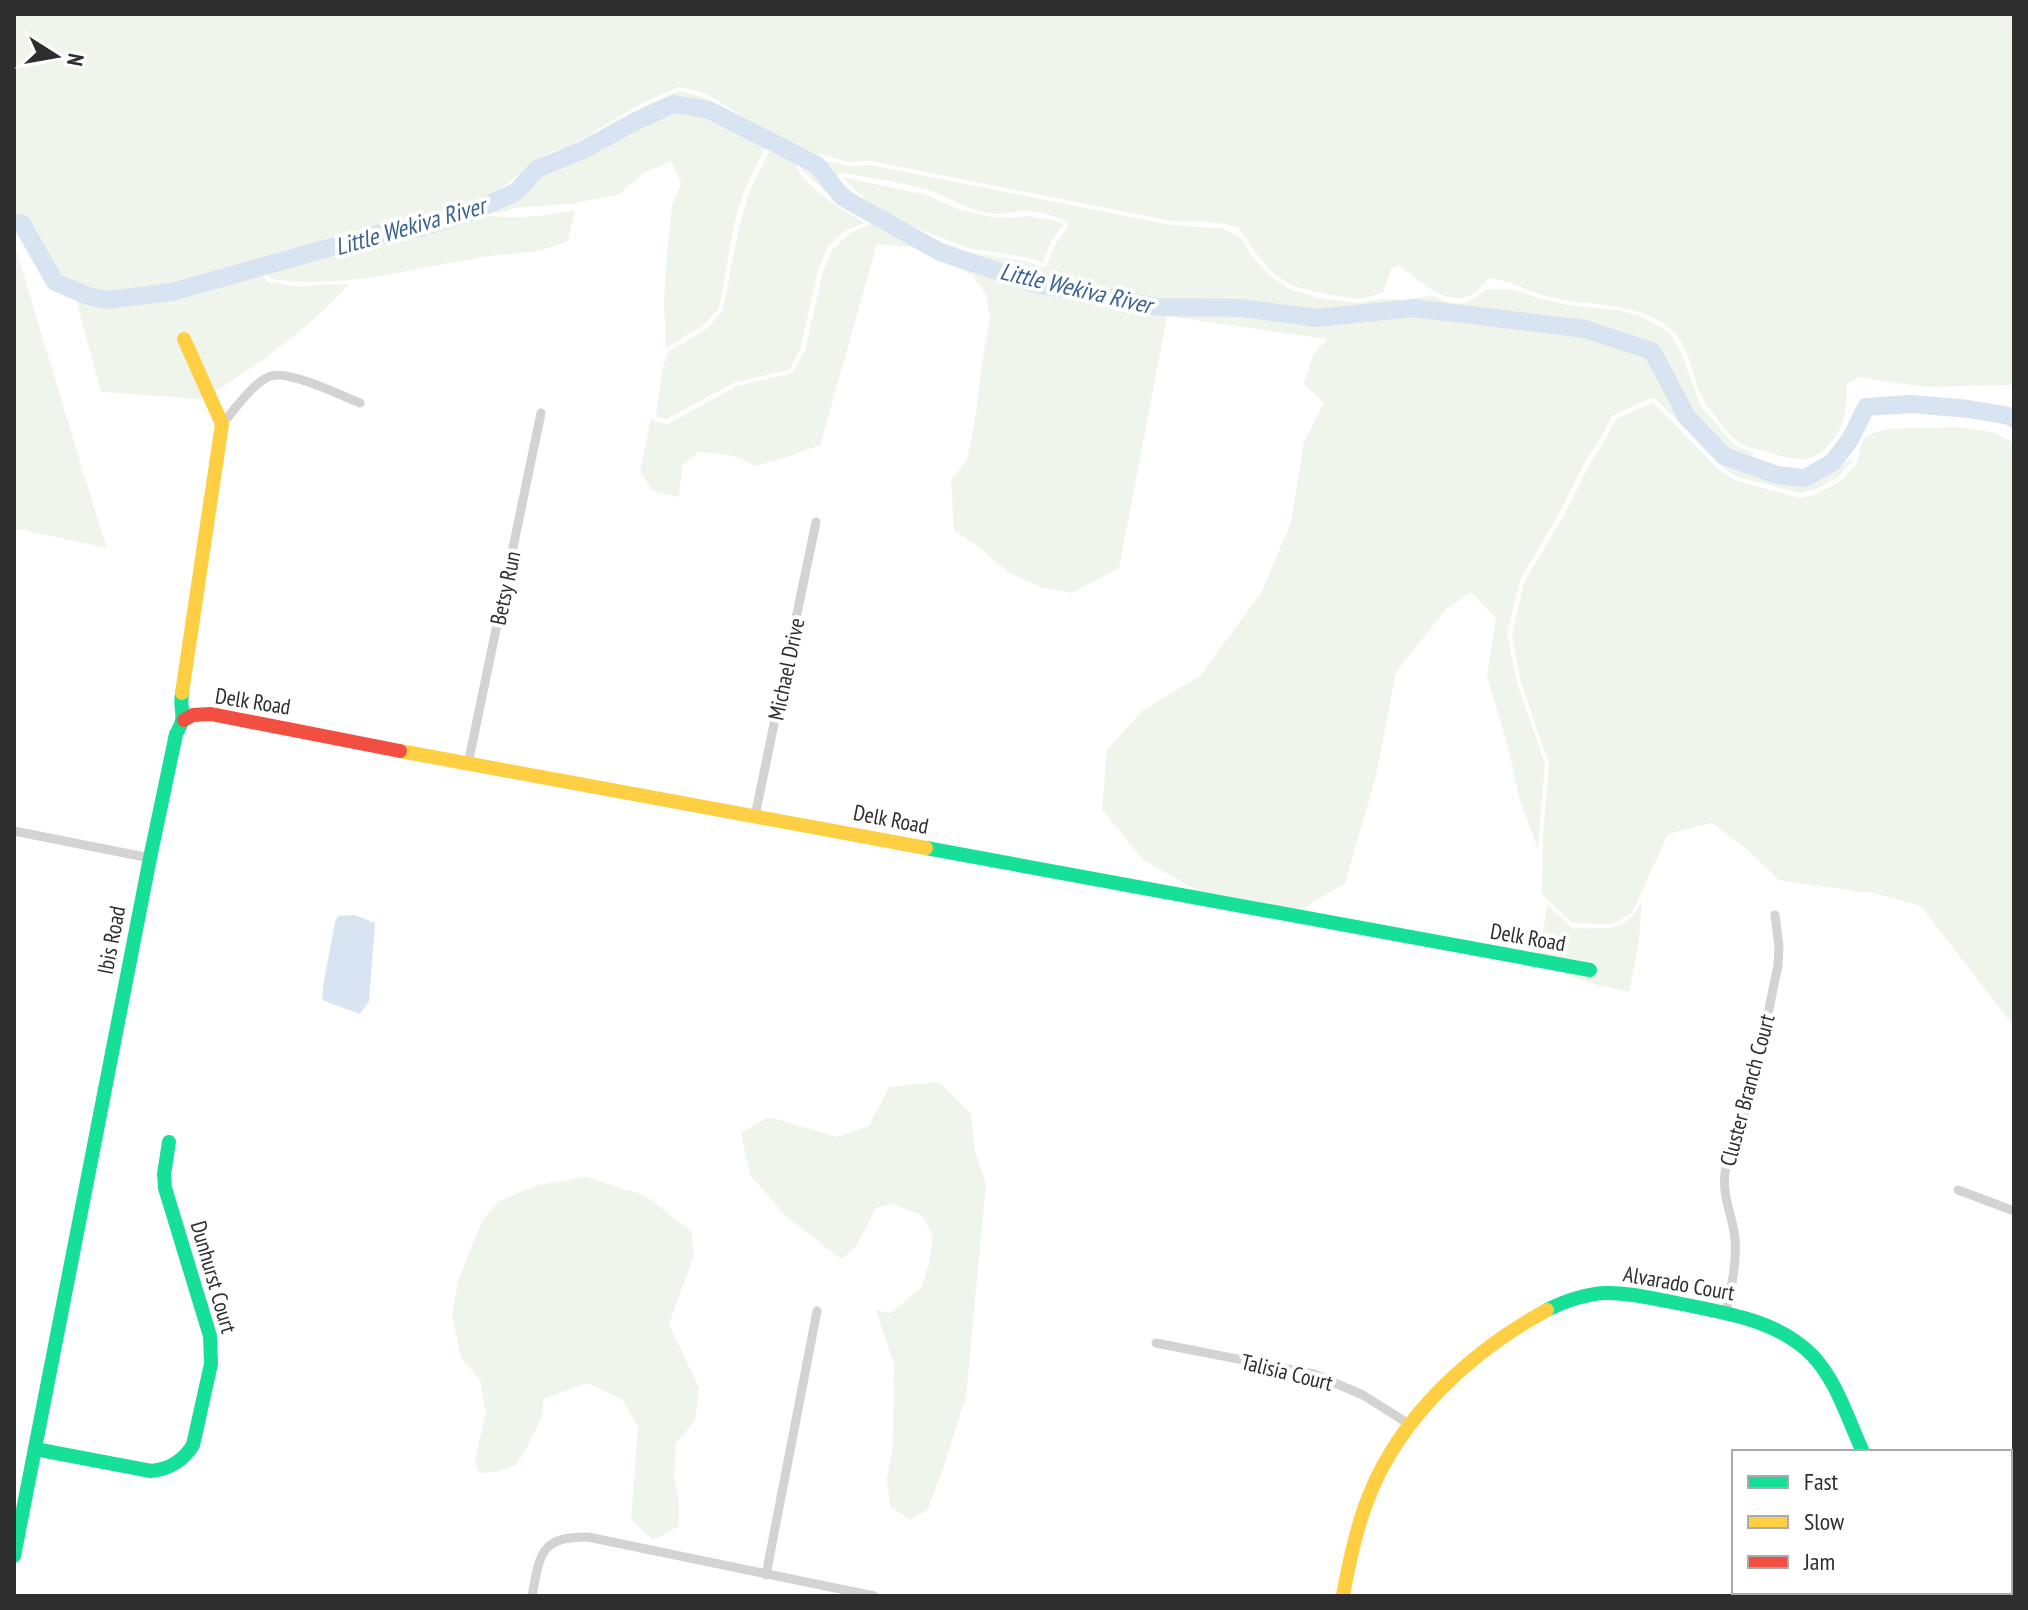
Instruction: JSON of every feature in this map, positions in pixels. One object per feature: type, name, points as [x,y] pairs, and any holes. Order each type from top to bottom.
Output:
[{"type":"street","points":[[184,339],[222,424],[255,387],[272,375],[295,377],[360,403]]},
{"type":"street","name":"Betsy Run","points":[[468,764],[541,413]]},
{"type":"street","name":"Ibis Road","points":[[14,1556],[150,858],[176,734],[184,720],[181,703],[222,424]]},
{"type":"street","name":"Michael Drive","points":[[755,816],[816,522]]},
{"type":"street","name":"Delk Road","points":[[184,720],[193,715],[211,714],[1590,970]]},
{"type":"street","points":[[14,831],[150,858]]},
{"type":"street","name":"Cluster Branch Court","points":[[1726,1312],[1734,1272],[1735,1239],[1724,1192],[1725,1170],[1748,1107],[1778,966],[1775,915]]},
{"type":"street","name":"Dunhurst Court","points":[[35,1449],[162,1471],[178,1462],[193,1445],[212,1351],[165,1188],[169,1142]]},
{"type":"street","points":[[1958,1190],[2014,1211]]},
{"type":"street","name":"Alvarado Court","points":[[1343,1596],[1355,1537],[1373,1486],[1409,1424],[1476,1356],[1540,1312],[1571,1298],[1600,1293],[1627,1294],[1726,1312],[1773,1327],[1812,1356],[1826,1375],[1862,1450]]},
{"type":"street","points":[[766,1575],[817,1311]]},
{"type":"street","name":"Talisia Court","points":[[1156,1343],[1314,1374],[1363,1395],[1409,1424]]},
{"type":"street","points":[[532,1596],[543,1553],[554,1541],[566,1536],[588,1537],[874,1596]]},
{"type":"shaded area","points":[[14,14],[2014,14],[2014,385],[1923,387],[1860,377],[1847,384],[1843,421],[1828,446],[1807,459],[1784,457],[1744,445],[1729,434],[1703,399],[1683,344],[1668,327],[1640,312],[1545,296],[1494,279],[1487,279],[1465,297],[1454,298],[1432,289],[1398,265],[1391,269],[1383,293],[1360,299],[1330,295],[1292,286],[1272,272],[1238,227],[1214,222],[1171,221],[871,161],[849,162],[806,151],[780,140],[707,94],[679,87],[644,102],[574,144],[544,155],[470,212],[522,217],[575,210],[568,241],[537,251],[351,280],[297,282],[270,279],[263,266],[172,292],[107,300],[88,296],[55,282],[22,224],[14,223]]},
{"type":"shaded area","points":[[680,91],[705,98],[778,144],[805,156],[848,166],[871,165],[1170,225],[1221,228],[1240,237],[1269,275],[1289,289],[1319,298],[1359,303],[1433,295],[1447,302],[1460,303],[1473,299],[1486,289],[1511,289],[1572,306],[1619,310],[1639,316],[1672,336],[1700,405],[1734,445],[1755,453],[1747,460],[1753,474],[1787,481],[1818,474],[1852,459],[1851,463],[1838,477],[1815,490],[1799,493],[1737,477],[1722,467],[1655,398],[1612,416],[1520,580],[1507,634],[1517,683],[1545,764],[1538,850],[1519,797],[1487,676],[1496,618],[1471,592],[1446,609],[1396,672],[1376,776],[1345,883],[1297,912],[1226,907],[1142,859],[1102,809],[1107,750],[1143,710],[1200,676],[1261,593],[1291,522],[1304,442],[1324,403],[1304,384],[1313,355],[1327,339],[1167,316],[1119,568],[1072,593],[1041,587],[1008,572],[954,530],[951,480],[967,460],[990,318],[986,294],[973,276],[923,248],[877,244],[820,446],[755,466],[735,457],[698,452],[682,466],[679,497],[653,491],[640,472],[651,417],[653,421],[668,424],[737,386],[792,373],[805,351],[823,271],[833,249],[849,234],[870,224],[867,219],[840,204],[802,171],[798,159],[768,147],[764,149],[744,191],[734,225],[719,308],[704,325],[666,348],[664,302],[667,254],[672,206],[681,182],[671,161],[644,173],[619,194],[572,204],[514,208],[501,213],[480,210],[547,159],[576,148],[646,105]],"holes":[[[843,173],[928,190],[979,211],[998,214],[1034,212],[1056,217],[1069,224],[1055,245],[1046,267],[966,252],[905,227],[866,205],[839,180],[837,175]]]},
{"type":"shaded area","points":[[769,151],[795,162],[814,189],[865,223],[846,230],[828,246],[818,270],[800,350],[789,370],[735,382],[667,419],[656,417],[662,369],[669,351],[708,328],[723,310],[739,227],[749,193]]},
{"type":"shaded area","points":[[842,177],[927,195],[960,210],[997,218],[1031,216],[1064,224],[1050,243],[1043,263],[1026,257],[967,248],[907,224],[869,203]]},
{"type":"shaded area","points":[[14,243],[99,524],[107,548],[14,528]]},
{"type":"shaded area","points":[[261,272],[268,282],[292,286],[349,284],[285,343],[214,392],[187,333],[177,336],[204,397],[202,399],[101,392],[75,296],[108,305],[173,296]]},
{"type":"shaded area","points":[[1653,402],[1719,470],[1735,480],[1800,498],[1817,494],[1842,480],[1856,465],[1863,439],[1886,429],[1958,427],[1992,432],[2014,443],[2014,1027],[1921,906],[1878,894],[1779,880],[1748,850],[1712,823],[1668,834],[1632,913],[1612,924],[1572,923],[1542,894],[1549,764],[1521,682],[1512,635],[1524,582],[1616,419]]},
{"type":"shaded area","points":[[1642,900],[1639,942],[1629,992],[1569,975],[1540,954],[1547,905],[1572,928],[1604,928],[1629,919]]},
{"type":"shaded area","points":[[939,1082],[971,1114],[975,1152],[986,1184],[966,1397],[928,1509],[911,1520],[890,1506],[887,1478],[893,1445],[894,1364],[876,1310],[891,1313],[921,1288],[933,1236],[922,1215],[892,1204],[876,1208],[856,1247],[841,1259],[786,1216],[750,1175],[741,1133],[769,1117],[837,1137],[869,1126],[889,1087]]},
{"type":"shaded area","points":[[586,1177],[644,1195],[691,1231],[694,1255],[669,1324],[699,1388],[695,1421],[676,1443],[674,1476],[679,1526],[653,1540],[631,1519],[638,1427],[622,1399],[587,1383],[543,1399],[538,1423],[516,1465],[496,1472],[479,1473],[475,1460],[486,1413],[480,1380],[461,1357],[452,1315],[459,1278],[482,1221],[499,1201],[538,1185]]},
{"type":"water","points":[[355,915],[375,923],[369,1001],[360,1014],[322,1000],[335,922],[338,916]]},
{"type":"waterway","name":"Little Wekiva River","points":[[14,223],[22,224],[55,282],[88,296],[107,300],[172,292],[332,247],[347,246],[378,234],[420,228],[469,213],[516,192],[537,169],[583,150],[674,104],[709,110],[817,165],[842,197],[940,252],[1035,284],[1159,307],[1242,308],[1317,318],[1413,308],[1585,329],[1652,351],[1687,417],[1724,456],[1777,475],[1805,478],[1833,462],[1851,438],[1866,407],[1911,404],[1969,409],[2014,419]]},
{"type":"traffic: fast","points":[[14,1556],[150,858],[176,734],[182,722],[182,693]]},
{"type":"traffic: fast","points":[[926,848],[1590,970]]},
{"type":"traffic: fast","points":[[35,1449],[151,1471],[175,1463],[193,1445],[211,1364],[210,1336],[165,1188],[169,1142]]},
{"type":"traffic: fast","points":[[1547,1310],[1590,1295],[1623,1294],[1713,1310],[1766,1325],[1798,1343],[1821,1365],[1862,1450]]},
{"type":"traffic: slow","points":[[182,693],[222,424],[184,339]]},
{"type":"traffic: slow","points":[[400,751],[926,848]]},
{"type":"traffic: slow","points":[[1343,1596],[1364,1508],[1383,1466],[1400,1439],[1420,1412],[1466,1366],[1519,1326],[1547,1310]]},
{"type":"traffic: jam","points":[[184,720],[193,715],[211,714],[400,751]]}]
